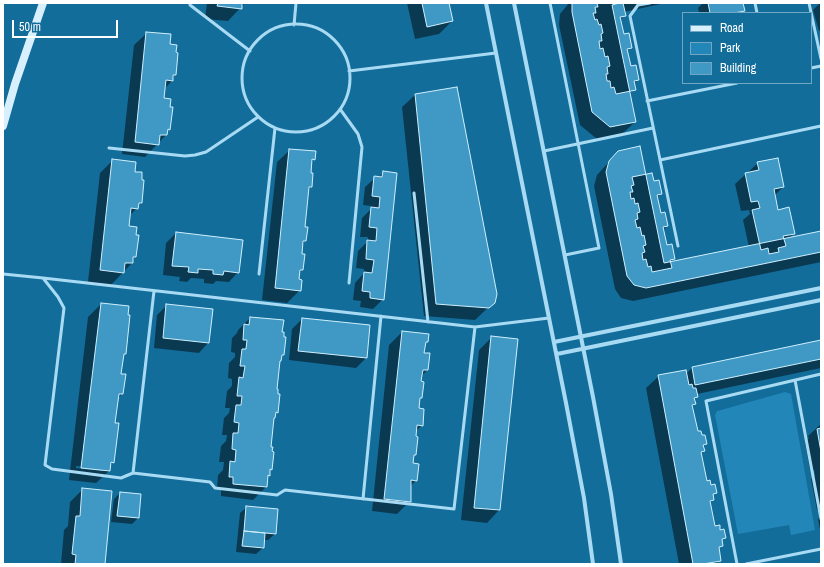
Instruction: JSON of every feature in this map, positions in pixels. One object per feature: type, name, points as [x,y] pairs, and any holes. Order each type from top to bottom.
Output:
[{"type":"main road","points":[[3,126],[15,84],[43,3]]},
{"type":"street","points":[[486,3],[583,491],[594,564]]},
{"type":"street","points":[[514,3],[584,348],[611,494],[621,564]]},
{"type":"street","points":[[554,342],[821,288]]},
{"type":"street","points":[[556,354],[821,300]]},
{"type":"lane","points":[[190,3],[190,5],[250,51]]},
{"type":"lane","points":[[294,25],[296,3]]},
{"type":"lane","points":[[550,3],[600,248],[565,255]]},
{"type":"lane","points":[[650,3],[638,6],[630,16],[678,246]]},
{"type":"lane","points":[[812,17],[821,59]]},
{"type":"lane","points":[[294,25],[314,28],[331,38],[342,50],[347,60],[349,71],[350,82],[348,93],[340,109],[330,121],[310,131],[288,132],[275,128],[258,117],[249,103],[244,89],[243,69],[250,51],[271,31],[280,27],[294,25]]},
{"type":"lane","points":[[349,71],[496,53]]},
{"type":"lane","points":[[647,101],[732,84]]},
{"type":"lane","points":[[340,109],[358,134],[362,147],[349,283]]},
{"type":"lane","points":[[109,148],[185,156],[195,155],[206,152],[258,117]]},
{"type":"lane","points":[[660,160],[821,126]]},
{"type":"lane","points":[[259,274],[275,128]]},
{"type":"lane","points":[[544,151],[653,128]]},
{"type":"lane","points":[[414,193],[428,322]]},
{"type":"lane","points":[[3,274],[475,327],[549,318]]},
{"type":"lane","points":[[43,278],[58,297],[64,308],[45,465],[52,469],[121,478],[133,473],[210,482],[216,488],[277,495],[285,490],[454,510],[475,327]]},
{"type":"lane","points":[[133,473],[154,291]]},
{"type":"lane","points":[[363,499],[381,316]]},
{"type":"lane","points":[[737,564],[706,401],[821,374]]},
{"type":"lane","points":[[795,380],[821,519]]},
{"type":"lane","points":[[746,564],[821,550]]},
{"type":"green space","points":[[785,392],[791,394],[815,530],[791,535],[789,525],[738,534],[715,415],[717,411]]},
{"type":"building","points":[[218,3],[242,3],[242,9],[217,6]]},
{"type":"building","points":[[422,3],[449,3],[453,21],[427,27]]},
{"type":"building","points":[[572,3],[619,3],[612,5],[636,122],[610,127],[592,112],[572,12]]},
{"type":"building","points":[[597,3],[623,3],[626,16],[620,17],[624,34],[629,33],[632,48],[627,49],[631,66],[636,65],[639,80],[634,81],[636,90],[616,94],[614,87],[611,88],[610,81],[607,81],[607,67],[610,66],[608,56],[605,57],[603,48],[600,49],[599,41],[602,41],[601,34],[603,33],[601,24],[599,25],[597,19],[595,20],[593,13],[596,13],[595,7],[598,7]]},
{"type":"building","points":[[708,3],[743,3],[745,11],[740,12],[710,12]]},
{"type":"building","points":[[146,32],[171,34],[170,44],[177,45],[176,52],[178,53],[176,75],[173,75],[173,81],[166,80],[164,98],[171,99],[170,107],[173,107],[170,130],[168,129],[167,135],[160,135],[159,145],[135,142]]},
{"type":"building","points":[[457,87],[497,294],[495,303],[489,308],[436,304],[415,94]]},
{"type":"building","points":[[640,146],[664,263],[821,231],[821,252],[646,288],[634,285],[627,276],[606,172],[609,161],[618,151]]},
{"type":"building","points":[[289,149],[316,151],[315,160],[312,159],[312,187],[309,187],[305,227],[308,227],[306,241],[303,241],[302,254],[305,254],[303,270],[300,270],[299,279],[302,280],[301,291],[275,288]]},
{"type":"building","points":[[778,158],[784,187],[774,189],[778,210],[789,207],[795,234],[783,236],[786,246],[778,248],[779,252],[769,254],[768,248],[761,250],[752,210],[760,208],[758,201],[751,202],[745,173],[759,170],[757,162]]},
{"type":"building","points":[[112,159],[136,162],[135,172],[142,172],[142,180],[144,180],[142,203],[139,203],[138,209],[131,208],[129,226],[137,227],[136,235],[139,235],[136,257],[133,257],[133,263],[125,263],[124,273],[100,270]]},
{"type":"building","points":[[383,171],[397,173],[384,300],[370,298],[370,292],[362,291],[364,272],[372,273],[374,260],[366,259],[367,240],[376,241],[377,228],[369,227],[371,207],[379,208],[380,197],[372,196],[374,176],[382,177]]},
{"type":"building","points":[[652,173],[654,181],[659,180],[662,194],[657,195],[661,213],[665,212],[668,226],[663,227],[667,245],[672,244],[675,259],[670,260],[672,268],[652,272],[651,266],[648,267],[646,259],[643,260],[642,253],[645,252],[643,246],[646,245],[644,235],[642,236],[640,227],[637,228],[635,220],[638,219],[637,213],[640,212],[638,203],[635,204],[634,198],[631,199],[630,192],[633,192],[631,186],[634,185],[632,177]]},
{"type":"building","points":[[176,232],[243,240],[239,273],[224,271],[223,275],[213,274],[213,270],[198,269],[198,273],[188,272],[189,267],[172,266]]},
{"type":"building","points":[[101,303],[129,306],[128,315],[130,315],[126,354],[124,354],[121,374],[126,374],[123,394],[119,394],[115,423],[119,423],[114,463],[111,462],[110,471],[81,468]]},
{"type":"building","points":[[166,304],[213,309],[209,343],[163,338]]},
{"type":"building","points":[[250,317],[284,320],[282,332],[284,332],[284,337],[286,337],[284,355],[282,355],[280,361],[277,389],[278,394],[280,394],[278,413],[276,412],[274,418],[271,447],[273,447],[272,451],[274,452],[272,470],[270,469],[270,476],[268,475],[267,487],[233,484],[233,477],[229,477],[230,461],[235,462],[236,450],[232,449],[233,433],[238,433],[239,423],[234,422],[236,405],[241,405],[242,396],[237,396],[239,377],[243,378],[245,366],[240,366],[242,349],[246,349],[247,340],[243,340],[244,324],[249,325]]},
{"type":"building","points":[[302,318],[370,325],[367,358],[298,351]]},
{"type":"building","points":[[402,331],[429,334],[424,353],[430,353],[428,370],[423,370],[421,381],[424,382],[419,408],[424,409],[423,426],[417,425],[416,436],[418,437],[416,455],[414,455],[413,463],[419,464],[417,481],[411,480],[411,502],[384,499]]},
{"type":"building","points":[[491,336],[518,339],[500,510],[474,508]]},
{"type":"building","points":[[821,340],[821,359],[695,385],[692,367]]},
{"type":"building","points":[[686,370],[689,385],[692,384],[693,388],[696,388],[698,397],[694,398],[696,404],[692,405],[698,431],[701,431],[702,435],[705,435],[707,444],[703,445],[705,451],[701,452],[707,481],[710,480],[711,485],[715,484],[717,493],[713,494],[714,500],[710,501],[715,526],[720,525],[720,530],[724,529],[726,538],[722,539],[723,546],[719,547],[721,561],[703,564],[693,564],[658,375]]},
{"type":"building","points":[[821,428],[821,452],[817,429]]},
{"type":"building","points":[[82,488],[112,491],[105,564],[75,564],[76,555],[72,554],[76,516],[80,516]]},
{"type":"building","points":[[120,492],[141,494],[139,518],[117,516]]},
{"type":"building","points":[[246,506],[278,509],[276,534],[244,531]]},
{"type":"building","points":[[244,531],[265,533],[264,548],[242,546]]}]
